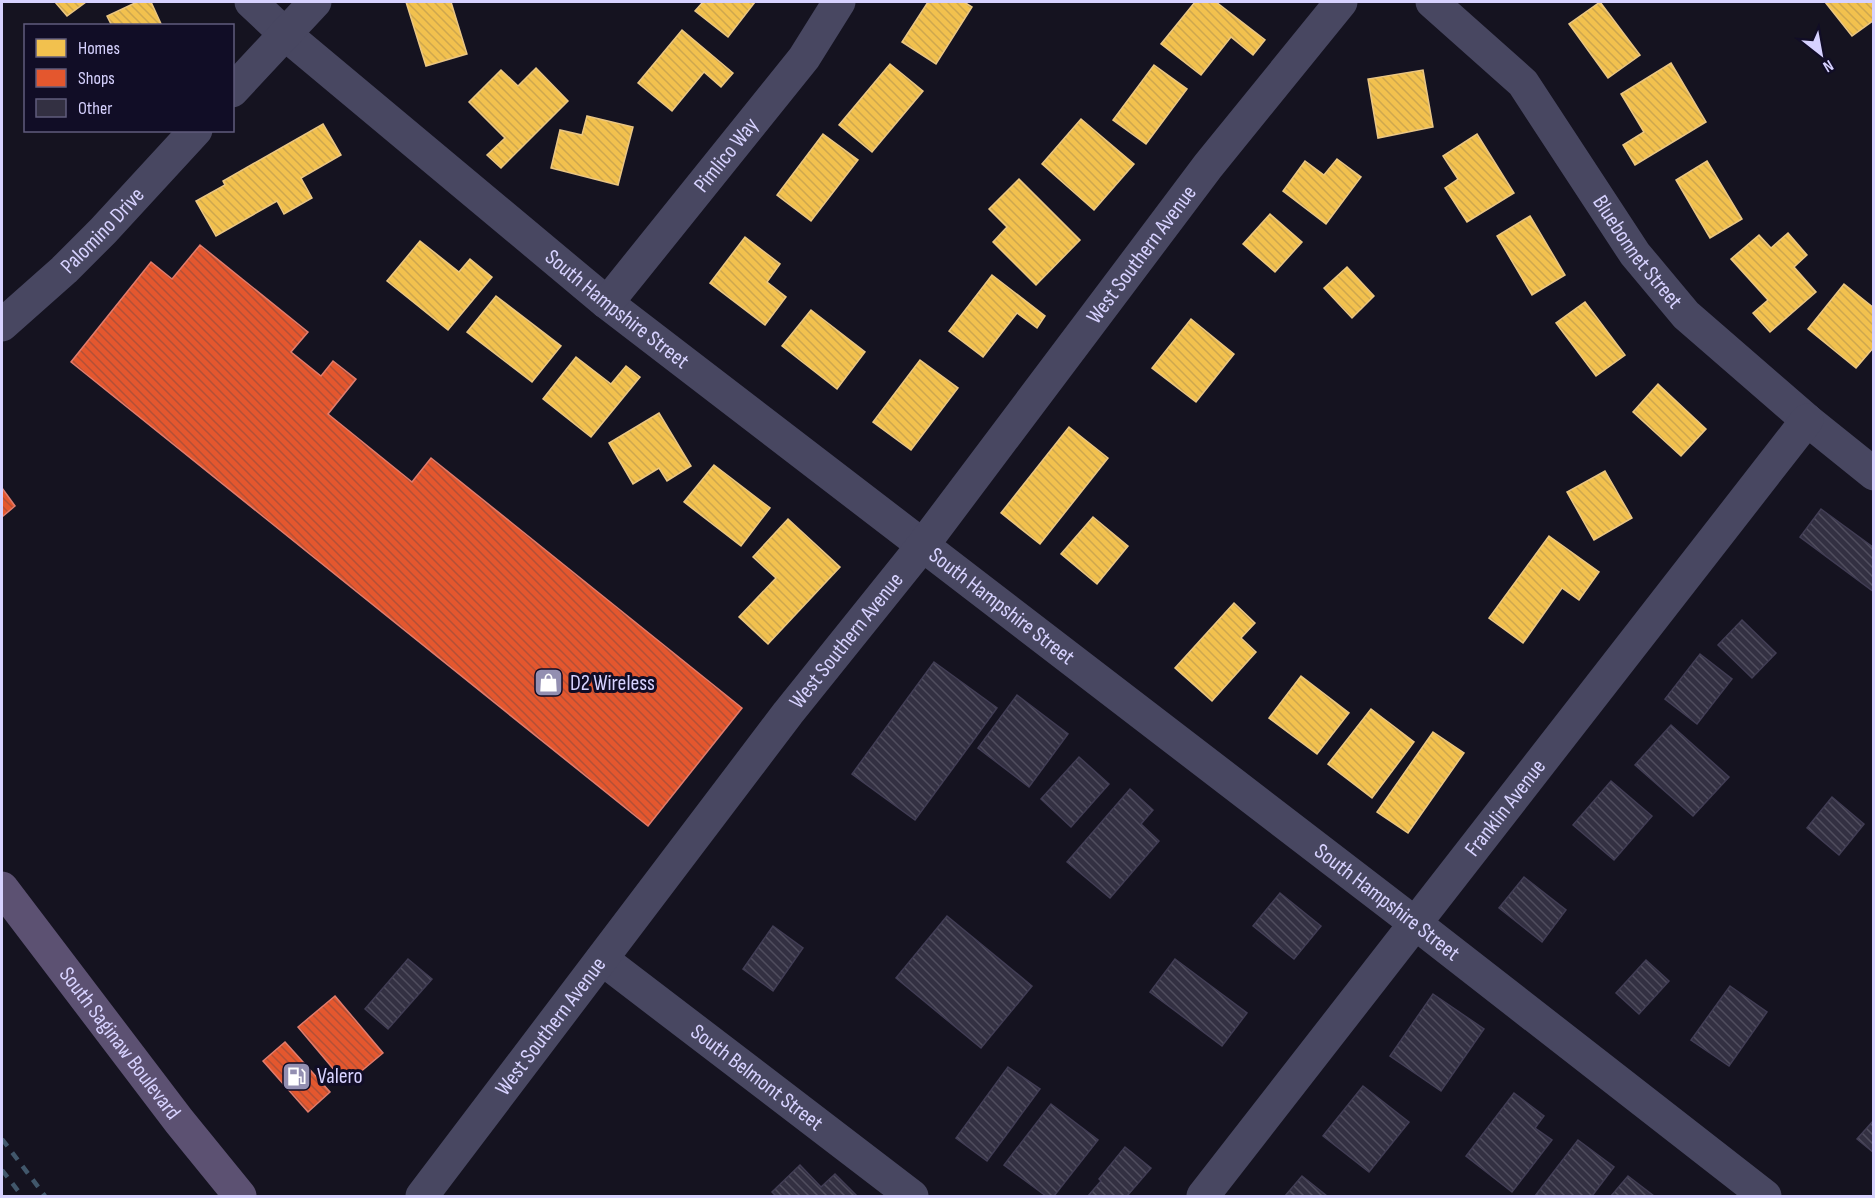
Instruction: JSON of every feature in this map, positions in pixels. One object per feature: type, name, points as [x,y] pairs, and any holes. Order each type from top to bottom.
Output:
[{"type":"main road","name":"South Saginaw Boulevard","points":[[2,888],[179,1121],[240,1197]]},
{"type":"street","name":"South Hampshire Street","points":[[251,2],[285,34],[607,303],[1416,924],[1765,1197]]},
{"type":"street","points":[[234,89],[315,2]]},
{"type":"street","name":"Pimlico Way","points":[[607,303],[804,58],[839,2]]},
{"type":"street","name":"West Southern Avenue","points":[[422,1197],[788,713],[923,545],[1208,166],[1341,2]]},
{"type":"street","name":"Bluebonnet Street","points":[[1432,2],[1523,83],[1635,254],[1686,315],[1807,420],[1874,474]]},
{"type":"street","name":"Palomino Drive","points":[[2,325],[64,270],[103,231],[194,132]]},
{"type":"street","name":"Franklin Avenue","points":[[1203,1197],[1807,420]]},
{"type":"street","name":"South Belmont Street","points":[[602,959],[912,1197]]},
{"type":"building: Homes","points":[[55,2],[86,2],[67,16]]},
{"type":"building: Homes","points":[[137,2],[151,2],[161,24],[111,24],[107,16]]},
{"type":"building: Homes","points":[[406,2],[451,2],[467,54],[426,66]]},
{"type":"building: Homes","points":[[703,2],[755,2],[728,37],[695,11]]},
{"type":"building: Homes","points":[[928,2],[964,2],[972,7],[936,64],[902,42]]},
{"type":"building: Homes","points":[[1195,2],[1216,2],[1265,40],[1253,55],[1231,37],[1201,75],[1161,44]]},
{"type":"building: Homes","points":[[1600,2],[1640,55],[1608,78],[1569,24]]},
{"type":"building: Homes","points":[[1825,2],[1874,2],[1874,20],[1852,36]]},
{"type":"building: Homes","points":[[682,30],[733,73],[721,87],[704,72],[672,111],[638,83]]},
{"type":"building: Homes","points":[[1671,63],[1706,122],[1635,165],[1623,145],[1644,132],[1621,94]]},
{"type":"building: Homes","points":[[890,64],[923,91],[872,152],[839,125]]},
{"type":"building: Homes","points":[[1154,65],[1187,89],[1146,144],[1113,120]]},
{"type":"building: Homes","points":[[536,68],[568,101],[501,168],[487,155],[505,138],[469,102],[501,70],[518,86]]},
{"type":"building: Homes","points":[[1423,70],[1433,127],[1378,138],[1368,79]]},
{"type":"building: Homes","points":[[587,116],[633,127],[618,185],[551,168],[560,130],[582,135]]},
{"type":"building: Homes","points":[[1081,119],[1134,164],[1094,210],[1042,164]]},
{"type":"building: Homes","points":[[323,124],[341,155],[301,178],[312,198],[284,214],[277,201],[216,236],[196,201],[225,185],[223,181]]},
{"type":"building: Homes","points":[[823,134],[858,160],[811,221],[777,195]]},
{"type":"building: Homes","points":[[1477,134],[1514,193],[1467,222],[1445,188],[1458,179],[1443,156]]},
{"type":"building: Homes","points":[[1337,159],[1361,177],[1326,224],[1283,191],[1305,161],[1324,175]]},
{"type":"building: Homes","points":[[1707,161],[1742,219],[1710,238],[1676,180]]},
{"type":"building: Homes","points":[[1019,179],[1080,240],[1036,285],[993,242],[1007,227],[989,209]]},
{"type":"building: Homes","points":[[1270,214],[1302,242],[1275,272],[1243,244]]},
{"type":"building: Homes","points":[[1530,216],[1565,275],[1532,295],[1497,236]]},
{"type":"building: Homes","points":[[1788,233],[1807,255],[1794,267],[1816,292],[1770,332],[1753,313],[1768,300],[1731,259],[1759,235],[1771,248]]},
{"type":"building: Homes","points":[[745,237],[780,264],[767,282],[786,297],[765,325],[710,283]]},
{"type":"building: Homes","points":[[420,241],[459,272],[470,259],[492,277],[448,330],[387,281]]},
{"type":"building: Homes","points":[[1347,267],[1374,296],[1352,318],[1324,288]]},
{"type":"building: Homes","points":[[992,275],[1045,316],[1037,328],[1017,313],[983,357],[949,331]]},
{"type":"building: Homes","points":[[1844,284],[1874,308],[1874,347],[1856,368],[1808,329]]},
{"type":"building: Homes","points":[[496,296],[561,346],[532,382],[467,332]]},
{"type":"building: Homes","points":[[1585,302],[1625,355],[1596,376],[1556,323]]},
{"type":"building: Homes","points":[[811,310],[865,352],[837,389],[782,346]]},
{"type":"building: Homes","points":[[1191,319],[1234,354],[1196,402],[1152,368]]},
{"type":"building: Homes","points":[[576,357],[611,384],[626,366],[640,377],[591,437],[543,399]]},
{"type":"building: Homes","points":[[920,360],[958,388],[911,450],[873,422]]},
{"type":"building: Homes","points":[[1658,384],[1706,429],[1681,456],[1633,412]]},
{"type":"building: Homes","points":[[659,413],[691,466],[667,481],[659,468],[633,484],[609,443]]},
{"type":"building: Homes","points":[[1069,427],[1108,458],[1040,544],[1001,513]]},
{"type":"building: Homes","points":[[714,465],[770,508],[741,546],[684,502]]},
{"type":"building: Homes","points":[[1605,471],[1632,518],[1594,540],[1567,492]]},
{"type":"building: Homes","points":[[1093,517],[1128,546],[1097,584],[1061,554]]},
{"type":"building: Homes","points":[[788,519],[840,567],[768,644],[739,617],[776,578],[753,557]]},
{"type":"building: Homes","points":[[1549,536],[1599,572],[1579,600],[1562,588],[1523,643],[1489,618]]},
{"type":"building: Homes","points":[[1234,603],[1255,623],[1241,638],[1256,652],[1212,701],[1175,668]]},
{"type":"building: Homes","points":[[1301,676],[1349,713],[1317,754],[1269,718]]},
{"type":"building: Homes","points":[[1371,709],[1414,742],[1372,798],[1328,764]]},
{"type":"building: Homes","points":[[1433,732],[1464,753],[1408,833],[1377,812]]},
{"type":"building: Shops","points":[[200,245],[308,332],[291,352],[321,376],[333,361],[356,379],[328,414],[412,482],[431,458],[742,708],[648,826],[71,362],[151,262],[172,279]]},
{"type":"building: Shops","points":[[2,488],[15,506],[2,517]]},
{"type":"building: Shops","points":[[335,996],[383,1053],[346,1084],[298,1027]]},
{"type":"building: Shops","name":"Valero","points":[[285,1042],[330,1092],[308,1112],[263,1061]]},
{"type":"building: Other","points":[[1821,509],[1874,548],[1874,592],[1800,537]]},
{"type":"building: Other","points":[[1742,620],[1776,653],[1752,678],[1718,645]]},
{"type":"building: Other","points":[[1700,654],[1732,679],[1697,724],[1665,699]]},
{"type":"building: Other","points":[[934,662],[997,708],[915,820],[852,774]]},
{"type":"building: Other","points":[[1017,695],[1068,734],[1029,787],[978,748]]},
{"type":"building: Other","points":[[1671,725],[1729,777],[1693,816],[1635,765]]},
{"type":"building: Other","points":[[1079,757],[1109,784],[1071,827],[1041,799]]},
{"type":"building: Other","points":[[1611,781],[1652,816],[1614,860],[1573,825]]},
{"type":"building: Other","points":[[1130,789],[1153,810],[1141,824],[1159,841],[1110,898],[1067,862]]},
{"type":"building: Other","points":[[1832,797],[1864,824],[1839,855],[1807,828]]},
{"type":"building: Other","points":[[1524,877],[1566,910],[1542,942],[1499,908]]},
{"type":"building: Other","points":[[1280,893],[1321,926],[1294,959],[1253,926]]},
{"type":"building: Other","points":[[947,916],[1032,986],[981,1048],[896,978]]},
{"type":"building: Other","points":[[773,926],[803,948],[773,991],[743,969]]},
{"type":"building: Other","points":[[408,959],[432,979],[388,1029],[365,1009]]},
{"type":"building: Other","points":[[1175,959],[1247,1013],[1222,1046],[1150,992]]},
{"type":"building: Other","points":[[1646,960],[1669,981],[1639,1014],[1616,993]]},
{"type":"building: Other","points":[[1730,986],[1767,1012],[1729,1066],[1691,1040]]},
{"type":"building: Other","points":[[1433,994],[1484,1029],[1441,1091],[1390,1056]]},
{"type":"building: Other","points":[[1008,1067],[1040,1089],[987,1161],[956,1138]]},
{"type":"building: Other","points":[[1363,1086],[1409,1122],[1369,1172],[1323,1136]]},
{"type":"building: Other","points":[[1514,1093],[1544,1116],[1535,1128],[1552,1140],[1512,1192],[1466,1156]]},
{"type":"building: Other","points":[[1051,1104],[1098,1140],[1054,1196],[1046,1196],[1004,1165]]},
{"type":"building: Other","points":[[1874,1120],[1874,1153],[1857,1139]]},
{"type":"building: Other","points":[[1578,1140],[1614,1167],[1592,1196],[1535,1196]]},
{"type":"building: Other","points":[[1125,1147],[1151,1168],[1127,1196],[1088,1196],[1101,1181],[1099,1179]]},
{"type":"building: Other","points":[[800,1165],[821,1187],[835,1174],[857,1196],[776,1196],[772,1192]]},
{"type":"building: Other","points":[[1302,1176],[1327,1196],[1285,1196]]},
{"type":"building: Other","points":[[1628,1176],[1654,1196],[1611,1196]]},
{"type":"railway","points":[[2,1139],[45,1196]]},
{"type":"railway","points":[[2,1170],[22,1196]]},
{"type":"place","name":"D2 Wireless","points":[[549,683]]},
{"type":"place","name":"Valero","points":[[296,1076]]}]
